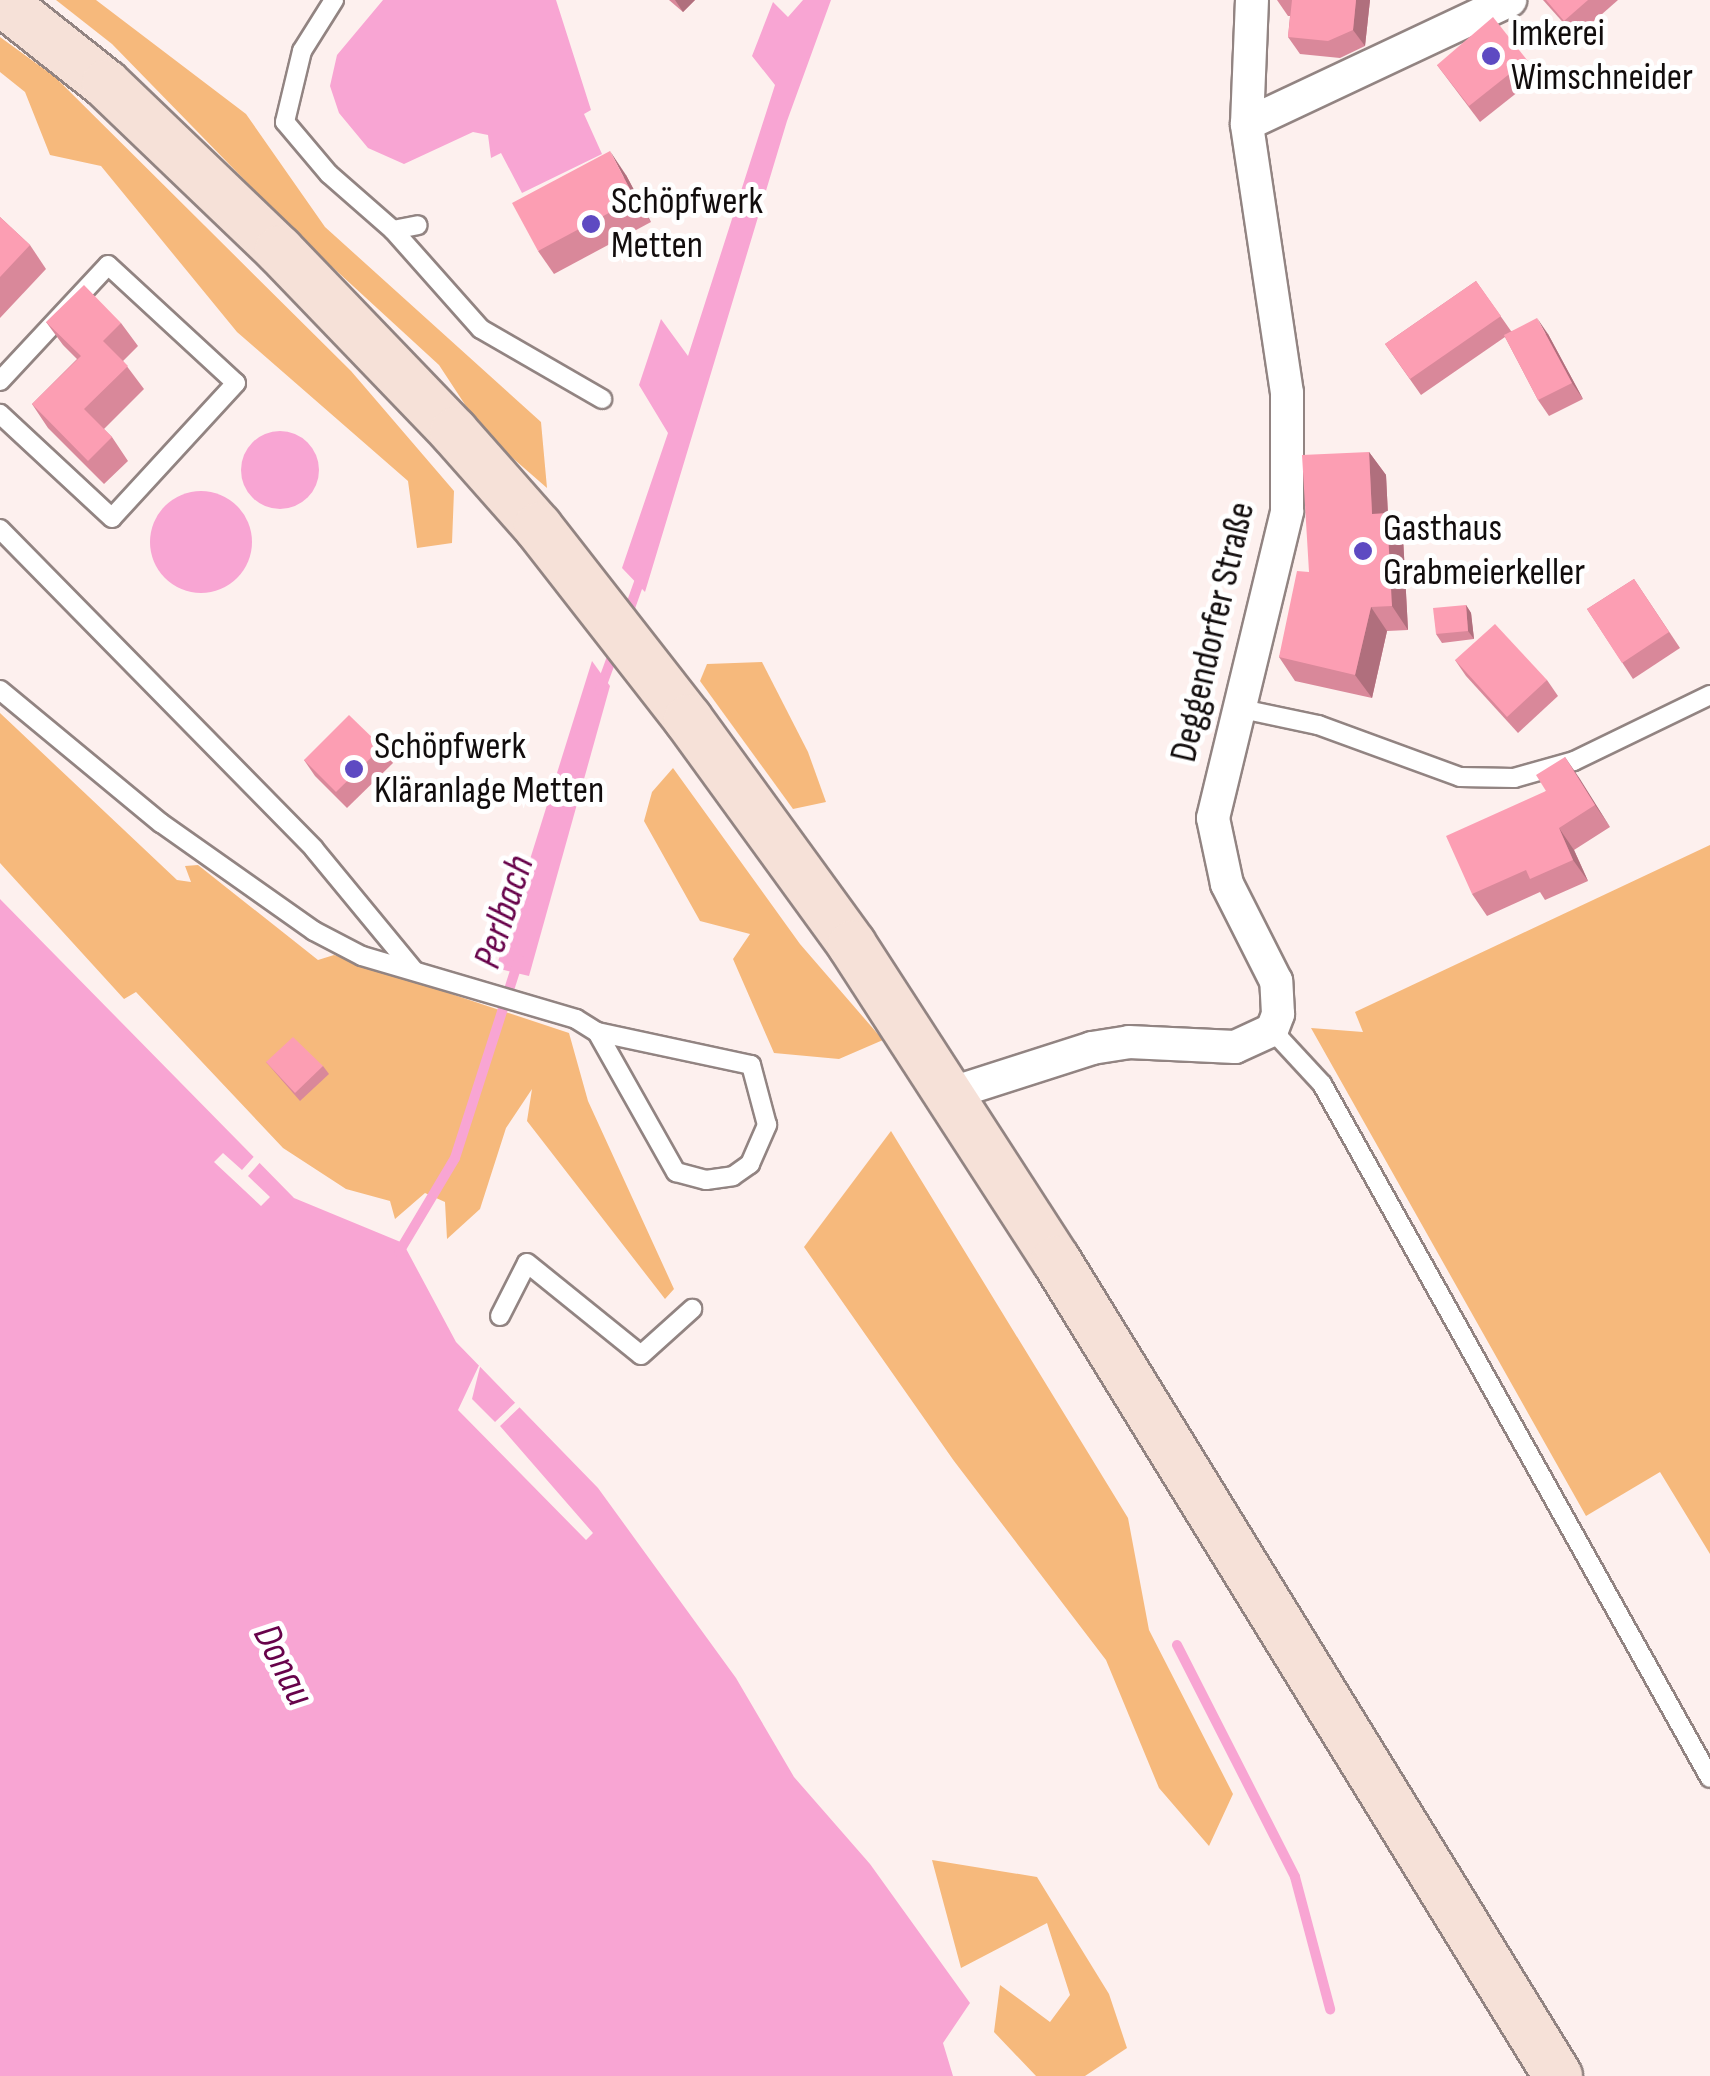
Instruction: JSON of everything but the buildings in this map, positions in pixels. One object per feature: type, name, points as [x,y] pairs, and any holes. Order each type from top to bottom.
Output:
[{"type":"main road","points":[[0,0],[106,84],[279,250],[538,527],[688,719],[852,945],[950,1094],[1558,2076]]},
{"type":"street","name":"Deggendorfer Straße","points":[[1252,0],[1247,124],[1287,393],[1287,511],[1242,709],[1217,788],[1214,846],[1282,1000],[1272,1030]]},
{"type":"street","points":[[1247,124],[1510,0]]},
{"type":"street","points":[[950,1094],[1092,1048],[1128,1042],[1236,1047],[1272,1030]]},
{"type":"lane","points":[[334,0],[302,51],[285,122],[330,174],[393,230],[481,329],[602,399]]},
{"type":"lane","points":[[393,230],[418,225]]},
{"type":"lane","points":[[0,382],[108,265],[236,383],[112,518],[0,414]]},
{"type":"lane","points":[[0,529],[314,849],[420,975]]},
{"type":"lane","points":[[0,690],[161,824],[314,931],[420,975],[576,1019],[597,1032],[751,1065],[767,1125],[750,1164],[733,1176],[706,1180],[676,1172],[597,1032]]},
{"type":"lane","points":[[1242,709],[1318,726],[1460,777],[1514,778],[1574,761],[1710,694]]},
{"type":"lane","points":[[1272,1030],[1322,1084],[1710,1778]]},
{"type":"lane","points":[[500,1316],[528,1263],[641,1355],[692,1309]]},
{"type":"shaded area","points":[[56,0],[96,0],[246,114],[325,227],[541,422],[547,488],[483,432],[439,365],[304,241],[112,44]]},
{"type":"shaded area","points":[[0,37],[55,77],[351,371],[454,491],[452,543],[417,548],[408,481],[237,332],[101,166],[50,155],[25,92],[0,72]]},
{"type":"shaded area","points":[[762,662],[808,752],[826,802],[793,809],[700,681],[707,664]]},
{"type":"shaded area","points":[[0,713],[177,880],[191,882],[185,866],[198,865],[318,960],[334,955],[569,1033],[588,1101],[674,1289],[665,1299],[527,1121],[532,1089],[506,1128],[480,1209],[447,1239],[445,1202],[425,1193],[395,1219],[390,1201],[346,1189],[283,1148],[136,992],[124,999],[0,863]]},
{"type":"shaded area","points":[[673,768],[800,944],[883,1040],[839,1059],[774,1053],[733,959],[750,934],[700,921],[644,821],[652,792]]},
{"type":"shaded area","points":[[1710,845],[1710,1554],[1660,1472],[1586,1516],[1311,1028],[1363,1032],[1355,1012]]},
{"type":"shaded area","points":[[891,1131],[1128,1518],[1149,1630],[1233,1794],[1209,1846],[1159,1788],[1106,1660],[954,1461],[804,1247]]},
{"type":"shaded area","points":[[932,1860],[1037,1877],[1109,1994],[1127,2048],[1085,2076],[1036,2076],[994,2032],[1000,1985],[1050,2022],[1070,1995],[1047,1923],[961,1968]]},
{"type":"water","points":[[383,0],[556,0],[591,110],[584,114],[602,154],[522,193],[501,153],[491,158],[488,135],[473,132],[404,164],[368,148],[339,113],[330,86],[337,55]]},
{"type":"water","points":[[803,0],[831,0],[787,121],[645,592],[622,568],[668,433],[639,385],[661,319],[688,356],[775,85],[752,56],[773,2],[788,17]]},
{"type":"water","points":[[280,431],[295,434],[307,443],[316,455],[316,485],[307,497],[295,506],[280,509],[265,506],[253,497],[244,485],[241,470],[244,455],[253,443],[265,434]]},
{"type":"water","points":[[201,491],[220,495],[237,506],[248,523],[252,542],[248,561],[237,578],[220,589],[201,593],[182,589],[165,578],[154,561],[150,542],[154,523],[165,506],[182,495]]},
{"type":"water","points":[[592,661],[610,686],[529,976],[496,968]]},
{"type":"water","name":"Donau","points":[[0,899],[294,1198],[403,1243],[456,1342],[598,1488],[736,1678],[794,1777],[870,1864],[970,2003],[943,2043],[953,2076],[0,2076]]},
{"type":"pier","points":[[223,1153],[242,1170],[257,1153],[263,1159],[248,1176],[270,1197],[261,1206],[214,1162]]},
{"type":"pier","points":[[482,1359],[472,1399],[495,1422],[519,1399],[523,1404],[500,1426],[593,1533],[586,1540],[458,1410]]},
{"type":"waterway","name":"Perlbach","points":[[626,619],[642,574]]},
{"type":"waterway","name":"Perlbach","points":[[600,690],[615,649]]},
{"type":"waterway","name":"Perlbach","points":[[399,1252],[455,1158],[519,959]]},
{"type":"waterway","points":[[1177,1645],[1295,1877],[1330,2009]]},
{"type":"place","name":"Imkerei Wimschneider","points":[[1491,56]]},
{"type":"place","name":"Schöpfwerk Metten","points":[[591,224]]},
{"type":"place","name":"Gasthaus Grabmeierkeller","points":[[1363,551]]},
{"type":"place","name":"Schöpfwerk Kläranlage Metten","points":[[354,769]]}]
